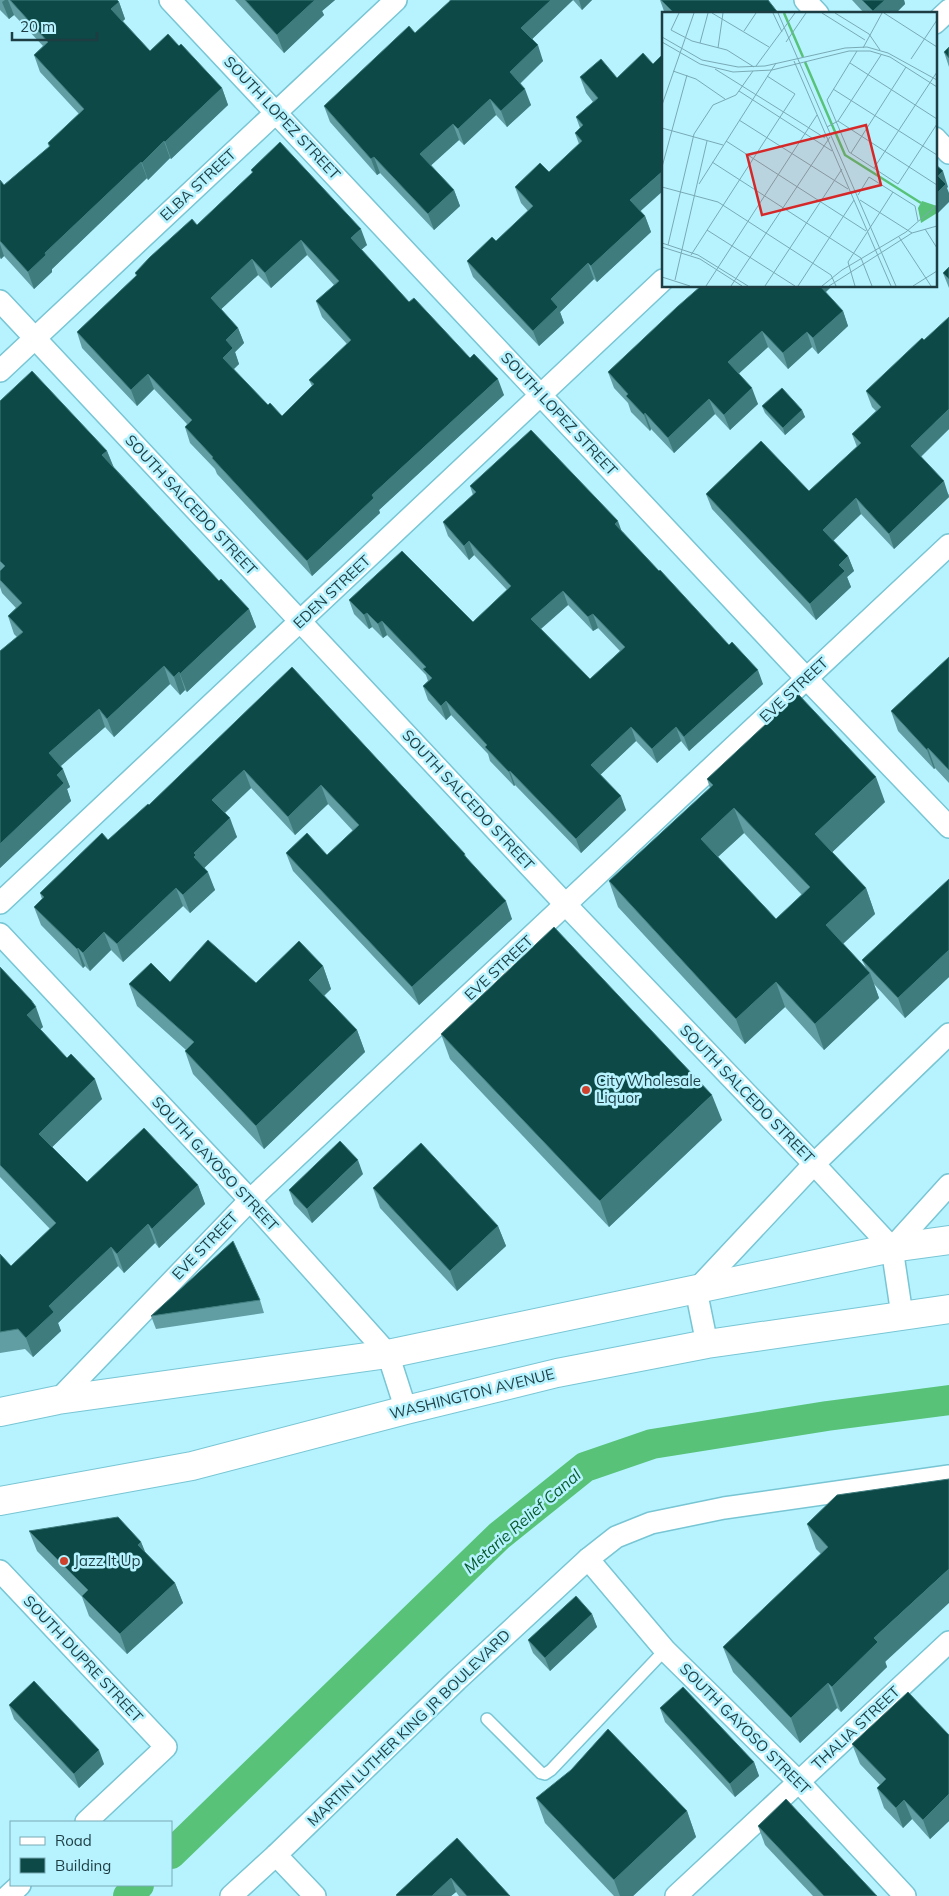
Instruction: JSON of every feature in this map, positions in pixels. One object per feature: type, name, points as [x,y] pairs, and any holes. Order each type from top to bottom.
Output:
[{"type":"street","name":"SOUTH LOPEZ STREET","points":[[170,0],[806,678],[949,827]]},
{"type":"street","name":"ELBA STREET","points":[[0,371],[396,0]]},
{"type":"street","points":[[805,0],[816,12]]},
{"type":"street","points":[[936,22],[949,10]]},
{"type":"street","points":[[936,139],[949,153]]},
{"type":"street","name":"EDEN STREET","points":[[0,903],[662,281]]},
{"type":"street","name":"SOUTH SALCEDO STREET","points":[[0,301],[566,905],[892,1248]]},
{"type":"street","name":"EVE STREET","points":[[58,1400],[250,1200],[949,545]]},
{"type":"street","name":"SOUTH GAYOSO STREET","points":[[0,934],[250,1200],[388,1354],[406,1410]]},
{"type":"street","points":[[696,1290],[814,1164],[949,1034]]},
{"type":"street","points":[[892,1248],[949,1184]]},
{"type":"street","points":[[0,1412],[58,1400],[388,1354],[892,1248],[949,1240]]},
{"type":"street","points":[[892,1248],[902,1315]]},
{"type":"street","points":[[696,1290],[707,1344]]},
{"type":"street","name":"WASHINGTON AVENUE","points":[[0,1501],[192,1466],[557,1373],[707,1344],[949,1308]]},
{"type":"street","points":[[588,1559],[616,1537],[651,1522],[724,1508],[949,1476]]},
{"type":"street","name":"SOUTH GAYOSO STREET","points":[[588,1559],[665,1650],[799,1782],[905,1896]]},
{"type":"street","name":"MARTIN LUTHER KING JR BOULEVARD","points":[[231,1896],[457,1680],[588,1559]]},
{"type":"street","name":"SOUTH DUPRE STREET","points":[[0,1571],[166,1747],[87,1821]]},
{"type":"street","name":"THALIA STREET","points":[[676,1896],[949,1642]]},
{"type":"street","points":[[276,1855],[315,1896]]},
{"type":"street","points":[[8,1896],[19,1886]]},
{"type":"lane","points":[[487,1719],[541,1773],[545,1774],[551,1770],[665,1650]]},
{"type":"building","points":[[10,0],[117,0],[119,2],[111,9],[150,51],[168,34],[179,46],[181,44],[222,88],[45,253],[46,255],[28,272],[0,241],[0,180],[4,185],[50,146],[48,143],[84,109],[34,55],[48,42]]},
{"type":"building","points":[[245,0],[315,0],[277,35]]},
{"type":"building","points":[[451,0],[551,0],[521,28],[538,45],[510,72],[525,89],[501,111],[490,99],[458,129],[453,124],[420,154],[454,190],[428,214],[374,157],[371,159],[324,106],[409,26],[415,33]]},
{"type":"building","points":[[661,0],[768,0],[777,12],[673,12]]},
{"type":"building","points":[[862,0],[885,0],[873,11]]},
{"type":"building","points":[[949,47],[949,58],[944,52]]},
{"type":"building","points":[[643,53],[653,64],[662,55],[662,172],[630,200],[645,216],[591,266],[588,263],[551,299],[558,307],[533,331],[467,261],[492,237],[496,241],[533,206],[515,187],[540,163],[549,172],[582,141],[575,133],[583,125],[576,117],[598,98],[580,77],[601,59],[617,78]]},
{"type":"building","points":[[280,142],[361,229],[351,238],[409,302],[414,298],[470,358],[474,354],[498,379],[372,495],[374,498],[307,561],[185,427],[192,420],[148,374],[131,390],[77,332],[137,275],[135,273],[150,257],[192,219],[197,225],[253,172],[251,170]],"holes":[[[301,240],[339,281],[316,301],[351,340],[309,380],[314,384],[282,416],[270,403],[268,405],[223,358],[233,348],[226,340],[238,328],[211,298],[252,259],[265,273]]]},
{"type":"building","points":[[936,165],[943,171],[938,176],[946,184],[936,194]]},
{"type":"building","points":[[949,267],[949,279],[943,273]]},
{"type":"building","points":[[699,288],[822,288],[843,311],[813,338],[807,332],[783,353],[762,331],[728,362],[752,388],[724,415],[709,399],[668,438],[626,396],[628,394],[608,372]]},
{"type":"building","points":[[949,317],[949,409],[911,446],[944,481],[889,534],[856,498],[823,530],[848,556],[839,565],[845,571],[810,604],[706,494],[761,441],[809,491],[861,443],[852,434],[881,407],[866,391],[922,338],[924,340]]},
{"type":"building","points":[[32,371],[107,451],[102,455],[219,581],[221,579],[249,609],[180,674],[179,672],[174,677],[164,666],[107,719],[99,709],[49,753],[63,769],[57,775],[64,783],[0,844],[0,651],[23,632],[8,616],[22,603],[0,580],[0,571],[5,566],[0,561],[0,401]]},
{"type":"building","points":[[782,388],[802,410],[783,428],[762,406]]},
{"type":"building","points":[[531,430],[618,521],[615,524],[659,571],[729,645],[732,642],[758,670],[684,737],[676,727],[652,749],[631,727],[591,765],[621,796],[576,839],[485,747],[487,745],[446,701],[441,706],[423,686],[432,678],[423,669],[426,667],[382,621],[378,624],[367,613],[364,615],[349,600],[402,551],[473,622],[511,586],[469,541],[464,546],[443,522],[476,492],[470,486]],"holes":[[[563,591],[588,617],[593,614],[625,647],[590,679],[531,619]]]},
{"type":"building","points":[[949,657],[949,770],[928,748],[927,750],[891,711]]},
{"type":"building","points":[[292,667],[506,901],[412,987],[286,853],[307,833],[327,855],[359,825],[321,785],[288,817],[244,770],[212,800],[230,818],[194,853],[196,855],[194,857],[208,872],[183,895],[176,888],[117,944],[104,932],[83,953],[77,949],[34,907],[44,897],[40,893],[102,833],[108,840],[149,805]]},
{"type":"building","points":[[798,694],[876,777],[815,834],[866,888],[826,925],[870,973],[815,1024],[776,982],[736,1019],[609,881],[713,785],[707,779]],"holes":[[[734,808],[810,887],[776,919],[701,839]]]},
{"type":"building","points":[[949,879],[949,950],[898,998],[862,960]]},
{"type":"building","name":"City Wholesale Liquor","points":[[554,927],[712,1095],[600,1201],[441,1034]]},
{"type":"building","points":[[208,940],[256,983],[299,941],[323,966],[309,980],[357,1030],[256,1126],[185,1051],[194,1042],[129,984],[151,963],[170,982]]},
{"type":"building","points":[[0,967],[36,1007],[27,1015],[67,1058],[71,1054],[95,1079],[39,1134],[87,1182],[144,1128],[198,1185],[152,1229],[148,1224],[117,1254],[111,1247],[49,1306],[54,1312],[26,1338],[18,1329],[0,1332],[0,1254],[11,1266],[56,1223],[0,1165]]},
{"type":"building","points":[[340,1141],[358,1160],[307,1209],[289,1190]]},
{"type":"building","points":[[421,1143],[498,1226],[450,1271],[373,1188]]},
{"type":"building","points":[[233,1241],[260,1300],[151,1316]]},
{"type":"building","points":[[949,1479],[949,1569],[874,1638],[878,1642],[832,1687],[828,1683],[791,1718],[723,1647],[828,1547],[807,1524],[837,1495]]},
{"type":"building","points":[[118,1517],[141,1542],[138,1545],[175,1583],[120,1634],[82,1596],[88,1590],[29,1531]]},
{"type":"building","points":[[576,1596],[592,1614],[545,1658],[528,1640]]},
{"type":"building","points":[[34,1681],[99,1750],[74,1774],[9,1705]]},
{"type":"building","points":[[683,1687],[754,1762],[730,1784],[660,1708]]},
{"type":"building","points":[[908,1692],[949,1735],[949,1794],[923,1820],[904,1800],[896,1808],[877,1788],[886,1779],[852,1744]]},
{"type":"building","points":[[608,1729],[687,1811],[614,1880],[536,1798],[571,1770]]},
{"type":"building","points":[[786,1799],[877,1896],[824,1896],[758,1826]]},
{"type":"building","points":[[457,1838],[510,1896],[467,1896],[451,1878],[432,1896],[396,1895]]},
{"type":"waterway","name":"Metarie Relief Canal","points":[[172,1853],[499,1536],[585,1467],[652,1444],[827,1416],[949,1400]]},
{"type":"waterway","name":"Metarie Relief Canal","points":[[128,1896],[138,1886]]},
{"type":"place","name":"City Wholesale Liquor","points":[[586,1090]]},
{"type":"place","name":"Jazz It Up","points":[[64,1561]]}]
